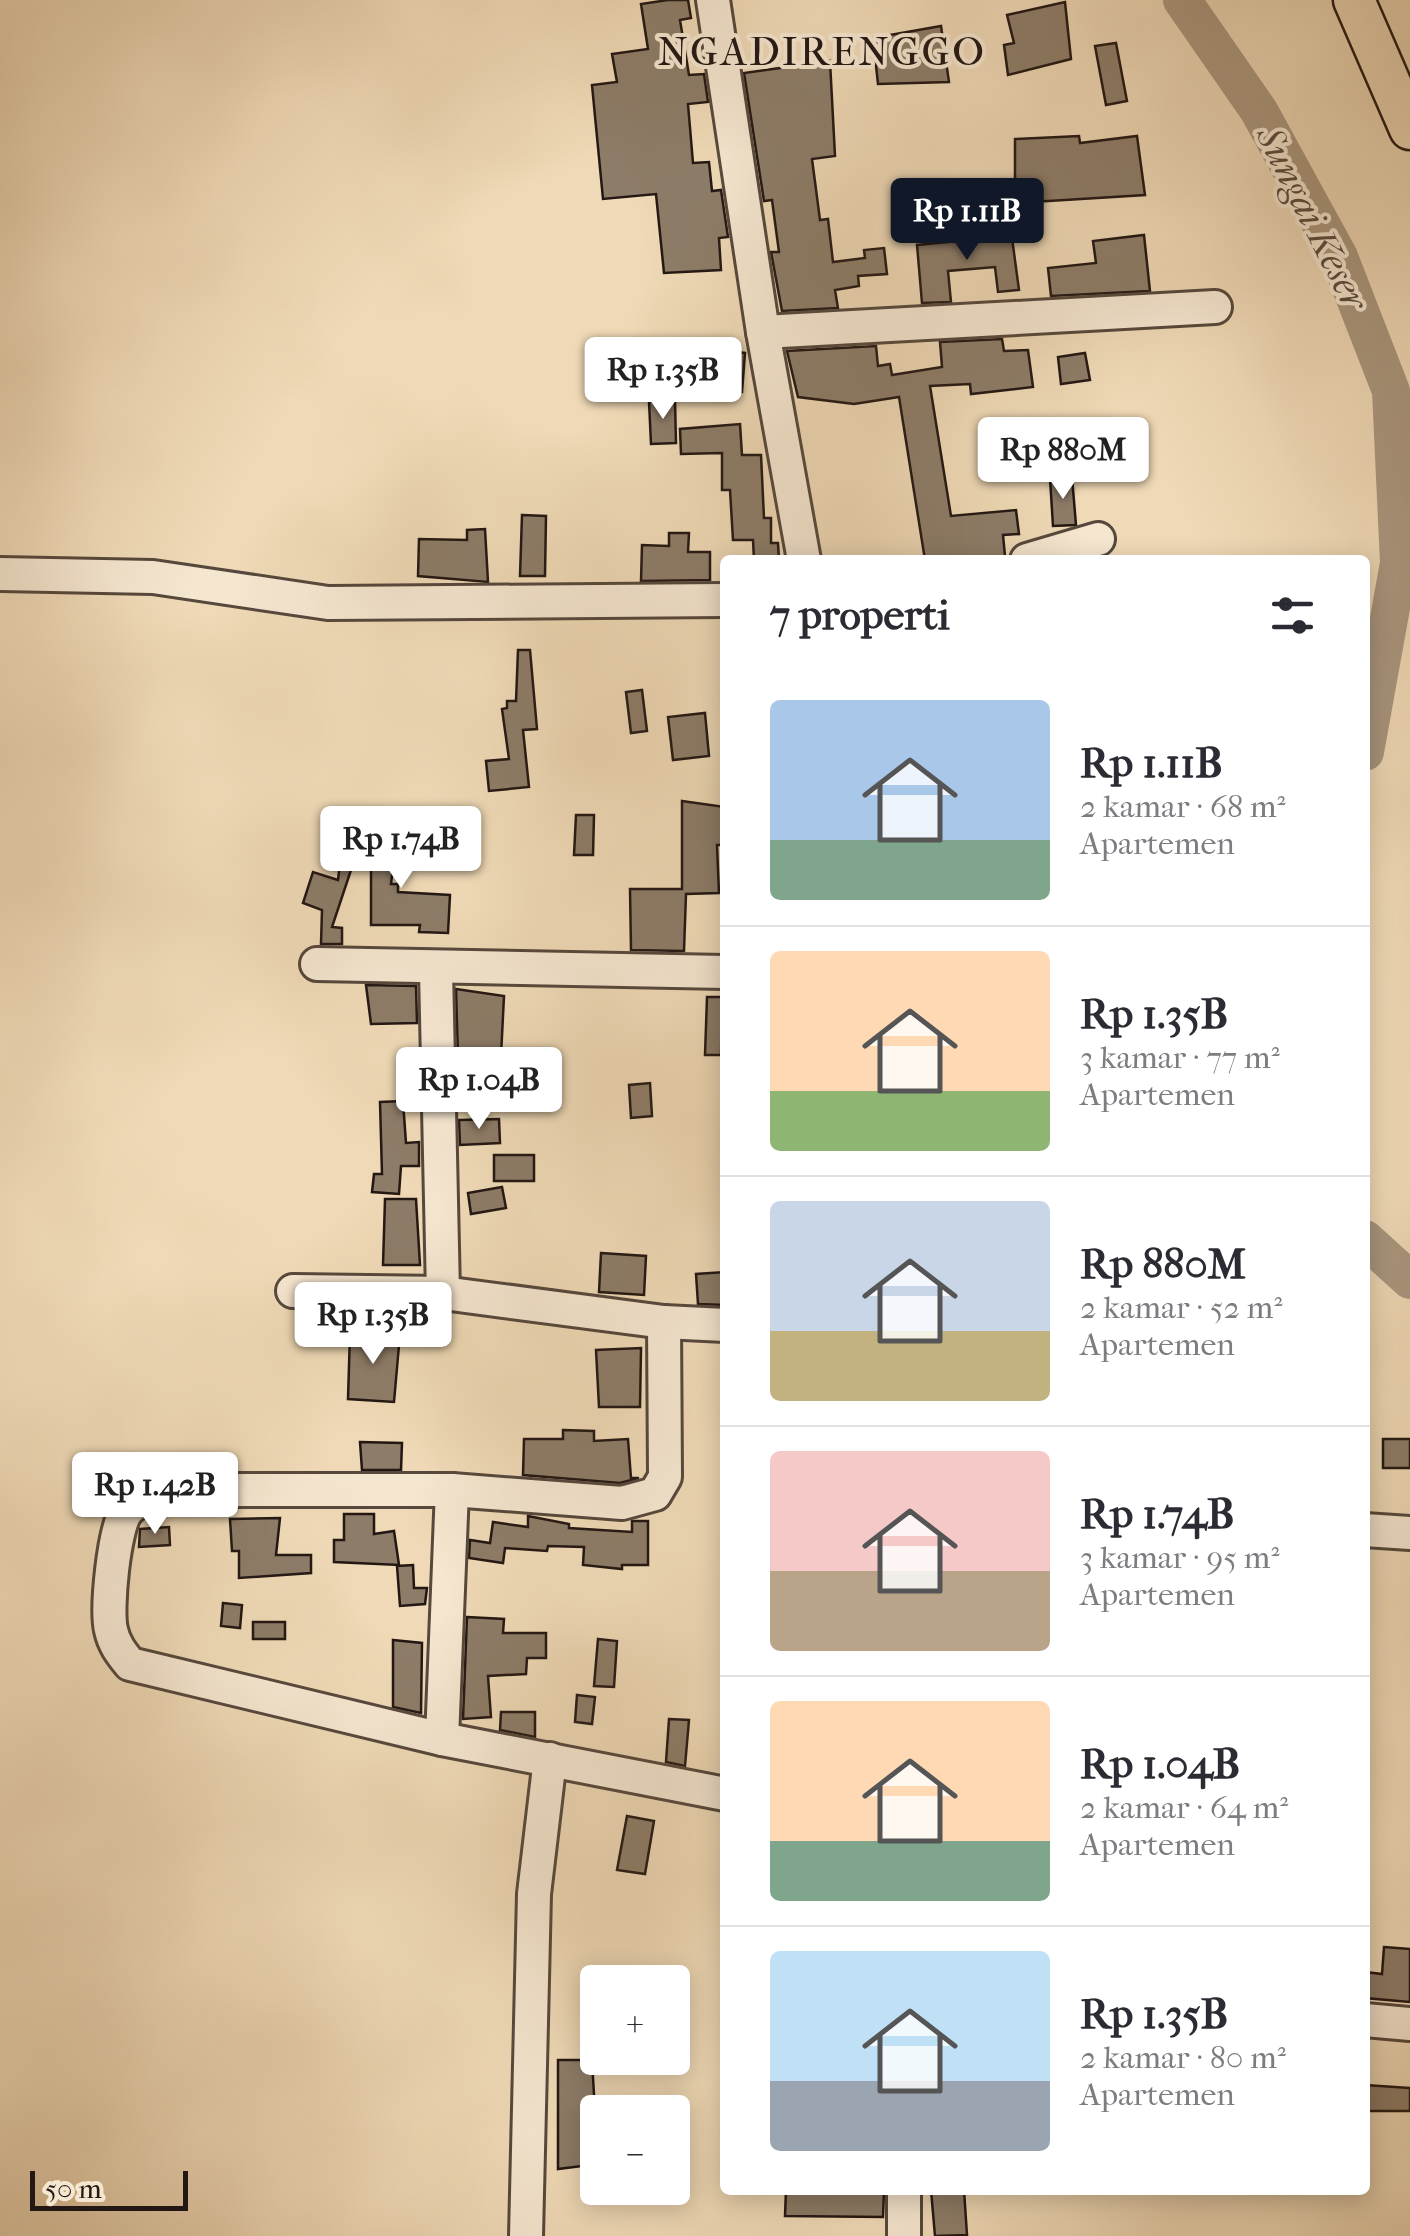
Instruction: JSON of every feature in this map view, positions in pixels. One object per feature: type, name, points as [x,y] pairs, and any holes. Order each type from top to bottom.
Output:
[{"type":"main road","points":[[1354,0],[1410,129]]},
{"type":"street","points":[[714,0],[764,332],[803,555]]},
{"type":"street","points":[[764,332],[1215,307]]},
{"type":"street","points":[[1045,555],[1098,539]]},
{"type":"street","points":[[0,574],[153,577],[328,604],[720,600]]},
{"type":"street","points":[[316,964],[436,970],[720,972]]},
{"type":"street","points":[[436,970],[443,1292]]},
{"type":"street","points":[[293,1290],[443,1292],[664,1322],[720,1325]]},
{"type":"street","points":[[664,1322],[665,1477],[656,1494],[622,1503],[452,1490],[184,1490],[141,1500],[127,1510],[118,1530],[110,1625],[116,1647],[130,1664],[442,1738],[720,1793]]},
{"type":"street","points":[[442,1738],[452,1490]]},
{"type":"street","points":[[1370,1530],[1410,1533]]},
{"type":"street","points":[[526,2236],[534,1894],[550,1760]]},
{"type":"street","points":[[1370,2020],[1410,2024]]},
{"type":"street","points":[[904,2195],[904,2236]]},
{"type":"building","points":[[688,0],[691,18],[680,20],[689,75],[704,74],[708,102],[688,104],[693,163],[709,162],[712,191],[721,190],[728,237],[719,238],[721,270],[664,273],[656,194],[603,199],[592,85],[617,82],[612,54],[648,49],[641,4]]},
{"type":"building","points":[[1065,2],[1071,59],[1008,75],[1004,45],[1014,43],[1007,15]]},
{"type":"building","points":[[941,26],[949,82],[878,84],[873,38]]},
{"type":"building","points":[[1116,43],[1127,101],[1106,105],[1095,46]]},
{"type":"building","points":[[830,61],[835,156],[812,159],[820,220],[828,219],[833,262],[865,258],[864,250],[884,248],[887,274],[858,276],[859,286],[835,290],[838,308],[782,311],[771,252],[779,252],[772,200],[764,201],[744,73]]},
{"type":"building","points":[[1079,136],[1080,143],[1137,136],[1145,195],[1015,203],[1015,139]]},
{"type":"building","points":[[1010,223],[1019,290],[998,292],[995,267],[948,271],[951,302],[922,303],[917,245],[991,238],[989,226]]},
{"type":"building","points":[[1144,235],[1150,291],[1051,296],[1048,268],[1096,263],[1093,241]]},
{"type":"building","points":[[1002,339],[1004,351],[1028,350],[1033,387],[971,394],[970,384],[930,386],[951,516],[1016,510],[1019,534],[1003,535],[1005,555],[924,555],[899,397],[854,404],[798,397],[787,351],[876,346],[878,366],[890,364],[892,375],[942,367],[940,342]]},
{"type":"building","points":[[702,349],[745,353],[742,392],[699,388]]},
{"type":"building","points":[[1085,353],[1090,380],[1061,384],[1058,357]]},
{"type":"building","points":[[649,401],[675,401],[676,443],[651,444]]},
{"type":"building","points":[[740,424],[742,455],[761,455],[764,518],[771,518],[771,543],[778,543],[779,555],[754,555],[753,540],[733,540],[730,490],[722,490],[722,453],[681,454],[680,429]]},
{"type":"building","points":[[1072,477],[1076,525],[1053,526],[1050,478]]},
{"type":"building","points":[[522,515],[546,516],[545,576],[520,576]]},
{"type":"building","points":[[485,529],[488,582],[418,576],[419,539],[467,540],[467,530]]},
{"type":"building","points":[[669,533],[689,533],[688,552],[710,552],[710,580],[641,581],[642,545],[669,546]]},
{"type":"building","points":[[518,650],[530,650],[537,729],[523,730],[529,787],[489,791],[486,761],[509,759],[502,709],[507,708],[507,701],[516,701]]},
{"type":"building","points":[[642,690],[647,731],[631,733],[626,692]]},
{"type":"building","points":[[705,713],[709,756],[673,760],[668,717]]},
{"type":"building","points":[[682,801],[720,806],[719,893],[686,894],[684,951],[631,950],[630,889],[682,889]]},
{"type":"building","points":[[576,815],[594,815],[593,855],[574,855]]},
{"type":"building","points":[[345,820],[367,822],[332,927],[342,928],[342,944],[321,944],[322,910],[303,903],[313,872],[338,880]]},
{"type":"building","points":[[371,823],[398,826],[391,884],[398,884],[398,892],[450,895],[448,933],[419,932],[420,925],[371,925]]},
{"type":"building","points":[[366,985],[416,986],[417,1023],[371,1024]]},
{"type":"building","points":[[456,989],[504,996],[501,1056],[458,1057]]},
{"type":"building","points":[[707,997],[720,997],[720,1055],[705,1055]]},
{"type":"building","points":[[650,1083],[652,1116],[631,1118],[629,1085]]},
{"type":"building","points":[[403,1101],[406,1143],[419,1142],[419,1166],[401,1166],[399,1194],[372,1192],[374,1174],[382,1174],[380,1102]]},
{"type":"building","points":[[499,1119],[500,1143],[460,1145],[459,1120]]},
{"type":"building","points":[[494,1155],[534,1155],[534,1181],[494,1181]]},
{"type":"building","points":[[502,1187],[506,1208],[471,1214],[468,1193]]},
{"type":"building","points":[[385,1199],[416,1199],[420,1265],[383,1265]]},
{"type":"building","points":[[601,1253],[646,1256],[644,1295],[599,1292]]},
{"type":"building","points":[[720,1272],[720,1305],[698,1304],[696,1274]]},
{"type":"building","points":[[350,1333],[400,1334],[394,1402],[348,1399]]},
{"type":"building","points":[[641,1348],[640,1407],[599,1407],[596,1350]]},
{"type":"building","points":[[563,1430],[594,1431],[594,1441],[628,1439],[631,1478],[639,1478],[620,1483],[523,1475],[524,1439],[563,1439]]},
{"type":"building","points":[[1383,1439],[1410,1439],[1410,1468],[1383,1468]]},
{"type":"building","points":[[360,1442],[402,1443],[401,1470],[362,1470]]},
{"type":"building","points":[[344,1514],[374,1514],[374,1534],[394,1531],[399,1565],[334,1562],[334,1540],[344,1540]]},
{"type":"building","points":[[528,1516],[569,1524],[569,1528],[632,1532],[632,1521],[648,1521],[648,1565],[622,1565],[622,1569],[583,1565],[584,1547],[548,1546],[547,1551],[505,1548],[503,1563],[469,1558],[470,1540],[490,1543],[493,1522],[528,1527]]},
{"type":"building","points":[[280,1518],[276,1555],[311,1555],[311,1573],[239,1578],[239,1551],[232,1551],[230,1519]]},
{"type":"building","points":[[169,1527],[170,1545],[139,1547],[140,1529]]},
{"type":"building","points":[[413,1565],[414,1588],[427,1588],[425,1604],[400,1606],[397,1566]]},
{"type":"building","points":[[223,1603],[242,1605],[240,1628],[221,1626]]},
{"type":"building","points":[[467,1617],[504,1619],[503,1633],[546,1633],[546,1658],[527,1658],[526,1674],[488,1676],[491,1717],[463,1719]]},
{"type":"building","points":[[253,1622],[285,1622],[285,1639],[253,1639]]},
{"type":"building","points":[[598,1639],[617,1641],[614,1687],[594,1686]]},
{"type":"building","points":[[393,1640],[422,1643],[421,1713],[393,1707]]},
{"type":"building","points":[[577,1695],[595,1697],[592,1724],[575,1722]]},
{"type":"building","points":[[501,1712],[535,1712],[535,1737],[500,1730]]},
{"type":"building","points":[[669,1719],[689,1720],[685,1766],[666,1762]]},
{"type":"building","points":[[627,1816],[654,1821],[645,1874],[617,1870]]},
{"type":"building","points":[[1384,1947],[1410,1949],[1410,2002],[1370,1998],[1370,1973],[1382,1974]]},
{"type":"building","points":[[558,2060],[580,2060],[580,2075],[593,2075],[594,2095],[580,2095],[580,2166],[558,2169]]},
{"type":"building","points":[[1370,2085],[1410,2088],[1410,2111],[1370,2111]]},
{"type":"building","points":[[786,2195],[884,2195],[883,2217],[785,2216]]},
{"type":"building","points":[[931,2195],[964,2195],[967,2235],[935,2236]]},
{"type":"waterway","name":"Sungai Keser","points":[[1182,0],[1259,111],[1339,257],[1391,391],[1399,563],[1370,724]]},
{"type":"waterway","name":"Sungai Keser","points":[[1370,1244],[1410,1280]]},
{"type":"district","name":"NGADIRENGGO","points":[[822,52]]}]
